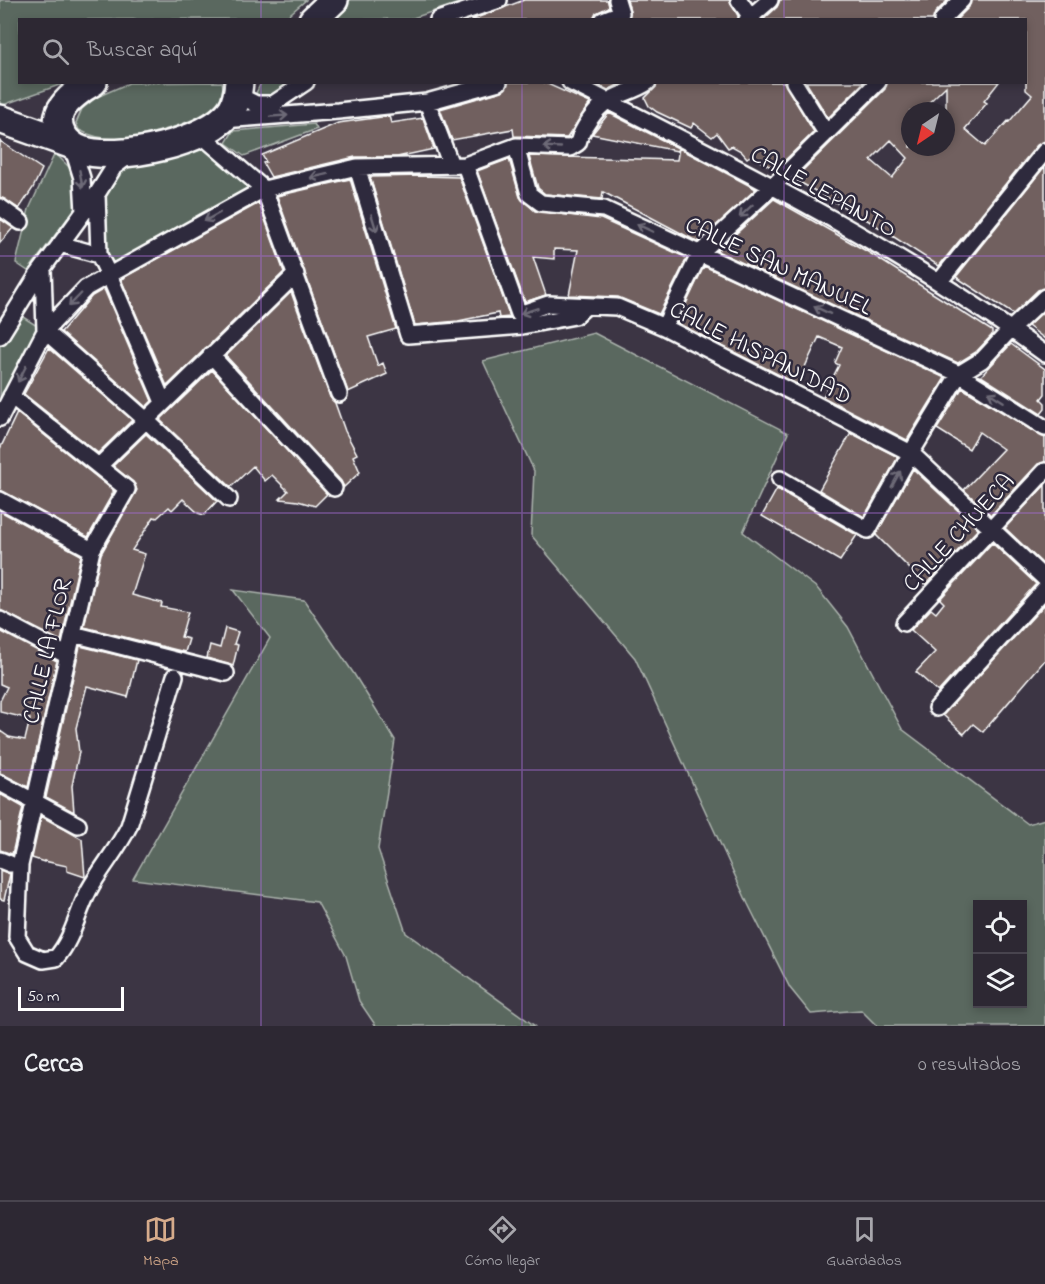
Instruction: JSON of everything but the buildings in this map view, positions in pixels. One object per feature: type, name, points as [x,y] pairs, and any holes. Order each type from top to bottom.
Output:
[{"type":"highway","points":[[315,18],[334,0]]},
{"type":"highway","points":[[71,145],[62,136],[59,122],[61,110],[71,98],[90,84]]},
{"type":"highway","points":[[7,121],[99,154],[133,152],[175,143],[210,127],[231,110],[241,88]]},
{"type":"highway","points":[[7,121],[71,98]]},
{"type":"street","points":[[444,18],[499,0]]},
{"type":"street","points":[[739,0],[749,18]]},
{"type":"street","points":[[751,18],[770,0]]},
{"type":"street","points":[[944,18],[962,0]]},
{"type":"street","points":[[606,18],[623,8]]},
{"type":"street","points":[[241,88],[256,104],[273,104],[303,84]]},
{"type":"street","points":[[210,127],[427,102],[492,84]]},
{"type":"street","name":"CALLE LEPANTO","points":[[574,84],[773,186],[939,282],[1045,354]]},
{"type":"street","points":[[0,418],[45,331],[86,288],[264,189],[357,167],[458,165],[516,146],[570,148],[578,143],[581,130],[607,101],[636,90],[645,84]]},
{"type":"street","points":[[795,84],[826,133]]},
{"type":"street","points":[[664,327],[700,253],[773,186],[876,84]]},
{"type":"street","points":[[427,102],[458,165],[519,314],[548,304],[586,306]]},
{"type":"street","points":[[210,127],[264,189],[339,394]]},
{"type":"street","points":[[71,145],[82,178],[84,212]]},
{"type":"street","name":"CALLE SAN MANUEL","points":[[516,146],[529,194],[541,203],[604,209],[959,374],[1045,428]]},
{"type":"street","points":[[939,282],[1045,151]]},
{"type":"street","points":[[0,336],[43,268],[98,194],[114,167],[133,152]]},
{"type":"street","name":"CALLE HISPANIDAD","points":[[357,167],[408,335],[522,326],[575,316],[586,306],[617,307],[664,327],[911,453],[1045,579]]},
{"type":"street","points":[[98,194],[99,255],[163,402]]},
{"type":"street","points":[[0,207],[21,222]]},
{"type":"street","points":[[60,244],[99,255]]},
{"type":"street","points":[[43,268],[45,331],[145,419],[229,499]]},
{"type":"street","points":[[11,396],[99,466],[296,274]]},
{"type":"street","points":[[780,479],[868,530],[959,374],[982,360],[1045,297]]},
{"type":"street","points":[[211,355],[334,488]]},
{"type":"street","name":"CALLE LA FLOR","points":[[99,466],[127,489],[92,550],[35,802],[10,863],[17,937],[27,953],[43,960],[56,958],[66,948],[89,891],[129,826],[175,676]]},
{"type":"street","name":"CALLE CHUECA","points":[[904,623],[1045,471]]},
{"type":"street","points":[[0,500],[92,550]]},
{"type":"street","points":[[937,708],[1045,589]]},
{"type":"street","points":[[0,620],[68,656]]},
{"type":"street","points":[[73,634],[226,673]]},
{"type":"street","points":[[0,783],[78,825]]},
{"type":"green space","points":[[0,0],[306,0],[285,18],[18,18],[18,84],[62,84],[0,106]]},
{"type":"green space","points":[[348,0],[468,0],[413,18],[329,18]]},
{"type":"green space","points":[[127,84],[222,84],[222,95],[200,116],[163,130],[128,138],[97,137],[79,130],[76,123],[82,109],[97,97]]},
{"type":"green space","points":[[260,84],[290,84],[271,95],[255,95]]},
{"type":"green space","points":[[314,124],[317,129],[244,156],[226,143],[233,131]]},
{"type":"green space","points":[[199,133],[264,189],[109,275],[97,194],[114,167]]},
{"type":"green space","points":[[55,153],[75,173],[78,193],[76,207],[28,271],[16,263],[29,209]]},
{"type":"green space","points":[[15,312],[45,331],[0,418],[0,336]]},
{"type":"green space","points":[[594,333],[788,433],[743,532],[817,588],[848,627],[902,729],[1028,824],[1045,819],[1045,1026],[877,1026],[861,1010],[811,1014],[790,988],[748,904],[635,658],[531,535],[534,471],[483,361]]},
{"type":"green space","points":[[233,590],[304,600],[395,740],[378,849],[406,933],[535,1026],[376,1026],[359,1001],[346,956],[317,902],[133,879],[270,638]]}]
